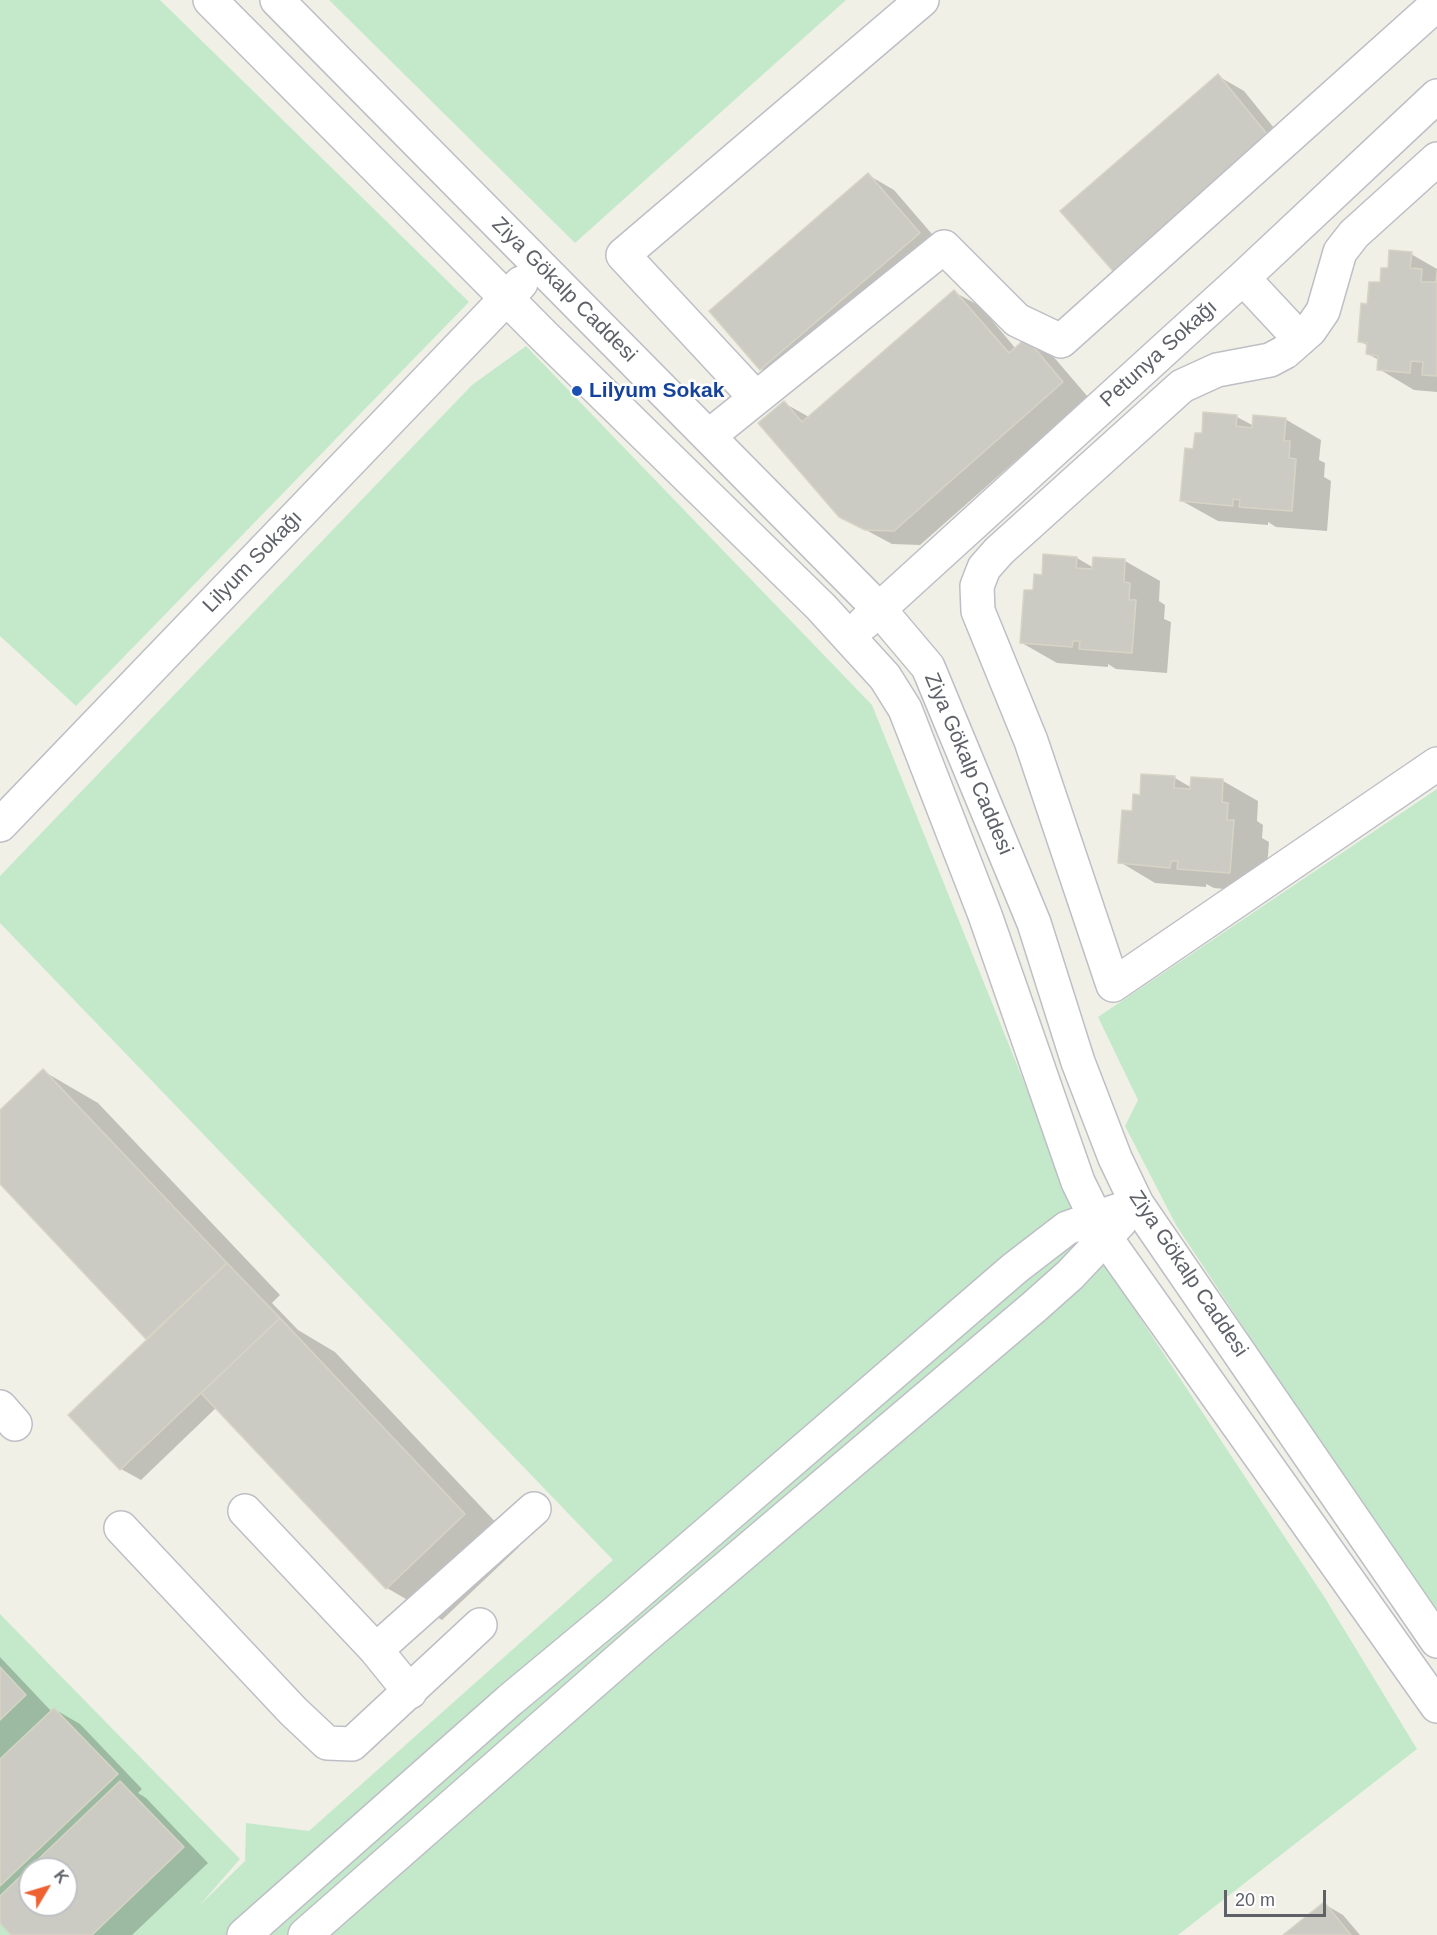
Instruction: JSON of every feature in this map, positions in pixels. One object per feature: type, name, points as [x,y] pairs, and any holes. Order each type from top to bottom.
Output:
[{"type":"street","points":[[210,0],[506,298],[813,599],[885,677],[905,709],[986,915],[1066,1152],[1100,1228],[1437,1706]]},
{"type":"street","name":"Ziya Gökalp Caddesi","points":[[277,0],[879,609],[928,667],[1034,923],[1078,1062],[1115,1158],[1137,1204],[1437,1641]]},
{"type":"street","points":[[756,398],[623,255],[921,0]]},
{"type":"street","points":[[709,436],[944,247],[1017,320],[1061,341],[1437,4]]},
{"type":"street","name":"Petunya Sokağı","points":[[848,637],[1243,278],[1437,96]]},
{"type":"street","points":[[1437,159],[1354,234],[1340,252],[1323,311],[1285,352],[1270,360],[1217,370],[1182,386],[999,551],[984,568],[977,586],[978,611],[1031,741],[1113,985],[1437,764]]},
{"type":"street","name":"Lilyum Sokağı","points":[[0,825],[539,264]]},
{"type":"street","points":[[1243,278],[1299,339]]},
{"type":"street","points":[[305,1935],[639,1642],[1034,1307],[1070,1275],[1100,1228],[1137,1204]]},
{"type":"street","points":[[244,1935],[510,1700],[616,1612],[1015,1268],[1067,1228],[1100,1228]]},
{"type":"street","points":[[376,1650],[534,1509]]},
{"type":"street","points":[[245,1511],[376,1650],[410,1692]]},
{"type":"street","points":[[121,1528],[293,1711],[327,1743],[352,1744],[480,1625]]},
{"type":"green space","points":[[0,0],[160,0],[469,302],[76,706],[0,636]]},
{"type":"green space","points":[[329,0],[846,0],[575,243]]},
{"type":"green space","points":[[526,346],[872,705],[1086,1236],[1325,1598],[1417,1749],[1178,1935],[0,1935],[0,1614],[240,1859],[199,1906],[245,1861],[246,1823],[309,1831],[613,1560],[0,923],[0,876],[472,385]]},
{"type":"green space","points":[[1437,789],[1437,1621],[1176,1225],[1125,1126],[1138,1100],[1098,1017]]},
{"type":"building","points":[[1218,74],[1267,134],[1113,271],[1060,211]]},
{"type":"building","points":[[868,173],[920,233],[760,370],[709,311]]},
{"type":"building","points":[[1389,250],[1412,252],[1410,268],[1422,269],[1421,282],[1436,282],[1437,271],[1437,376],[1422,375],[1423,362],[1411,361],[1410,373],[1377,370],[1378,356],[1366,354],[1367,343],[1358,342],[1361,303],[1367,304],[1369,282],[1380,282],[1381,268],[1388,268]]},
{"type":"building","points":[[954,290],[1009,353],[1026,338],[1063,382],[894,531],[865,530],[839,517],[758,423],[784,401],[802,422]]},
{"type":"building","points":[[1203,412],[1237,415],[1236,426],[1252,428],[1253,415],[1286,418],[1284,441],[1290,441],[1289,458],[1296,459],[1292,511],[1239,507],[1240,500],[1233,499],[1233,506],[1180,501],[1185,448],[1193,449],[1195,433],[1202,433]]},
{"type":"building","points":[[1043,554],[1077,557],[1076,568],[1092,569],[1093,557],[1125,559],[1124,582],[1130,583],[1129,600],[1136,600],[1132,653],[1079,649],[1080,641],[1073,641],[1072,647],[1020,643],[1024,590],[1033,590],[1034,574],[1042,575]]},
{"type":"building","points":[[1141,774],[1175,776],[1174,788],[1190,789],[1191,777],[1223,779],[1222,802],[1228,803],[1227,820],[1234,820],[1230,873],[1177,869],[1178,861],[1171,861],[1170,868],[1118,863],[1122,810],[1132,811],[1133,794],[1140,795]]},
{"type":"building","points":[[43,1069],[227,1263],[146,1339],[0,1184],[0,1110]]},
{"type":"building","points":[[227,1263],[280,1318],[120,1470],[68,1415]]},
{"type":"building","points":[[280,1318],[465,1514],[386,1589],[201,1393]]},
{"type":"building","points":[[0,1667],[26,1695],[0,1720]]},
{"type":"building","points":[[54,1708],[118,1774],[31,1857],[18,1857],[18,1869],[0,1886],[0,1759]]},
{"type":"building","points":[[120,1781],[184,1847],[92,1935],[11,1935],[0,1923],[0,1896],[18,1879],[18,1917],[78,1917],[78,1857],[41,1857]]},
{"type":"building","points":[[1324,1902],[1351,1935],[1283,1935]]},
{"type":"place","name":"Lilyum Sokak","points":[[577,391]]}]
